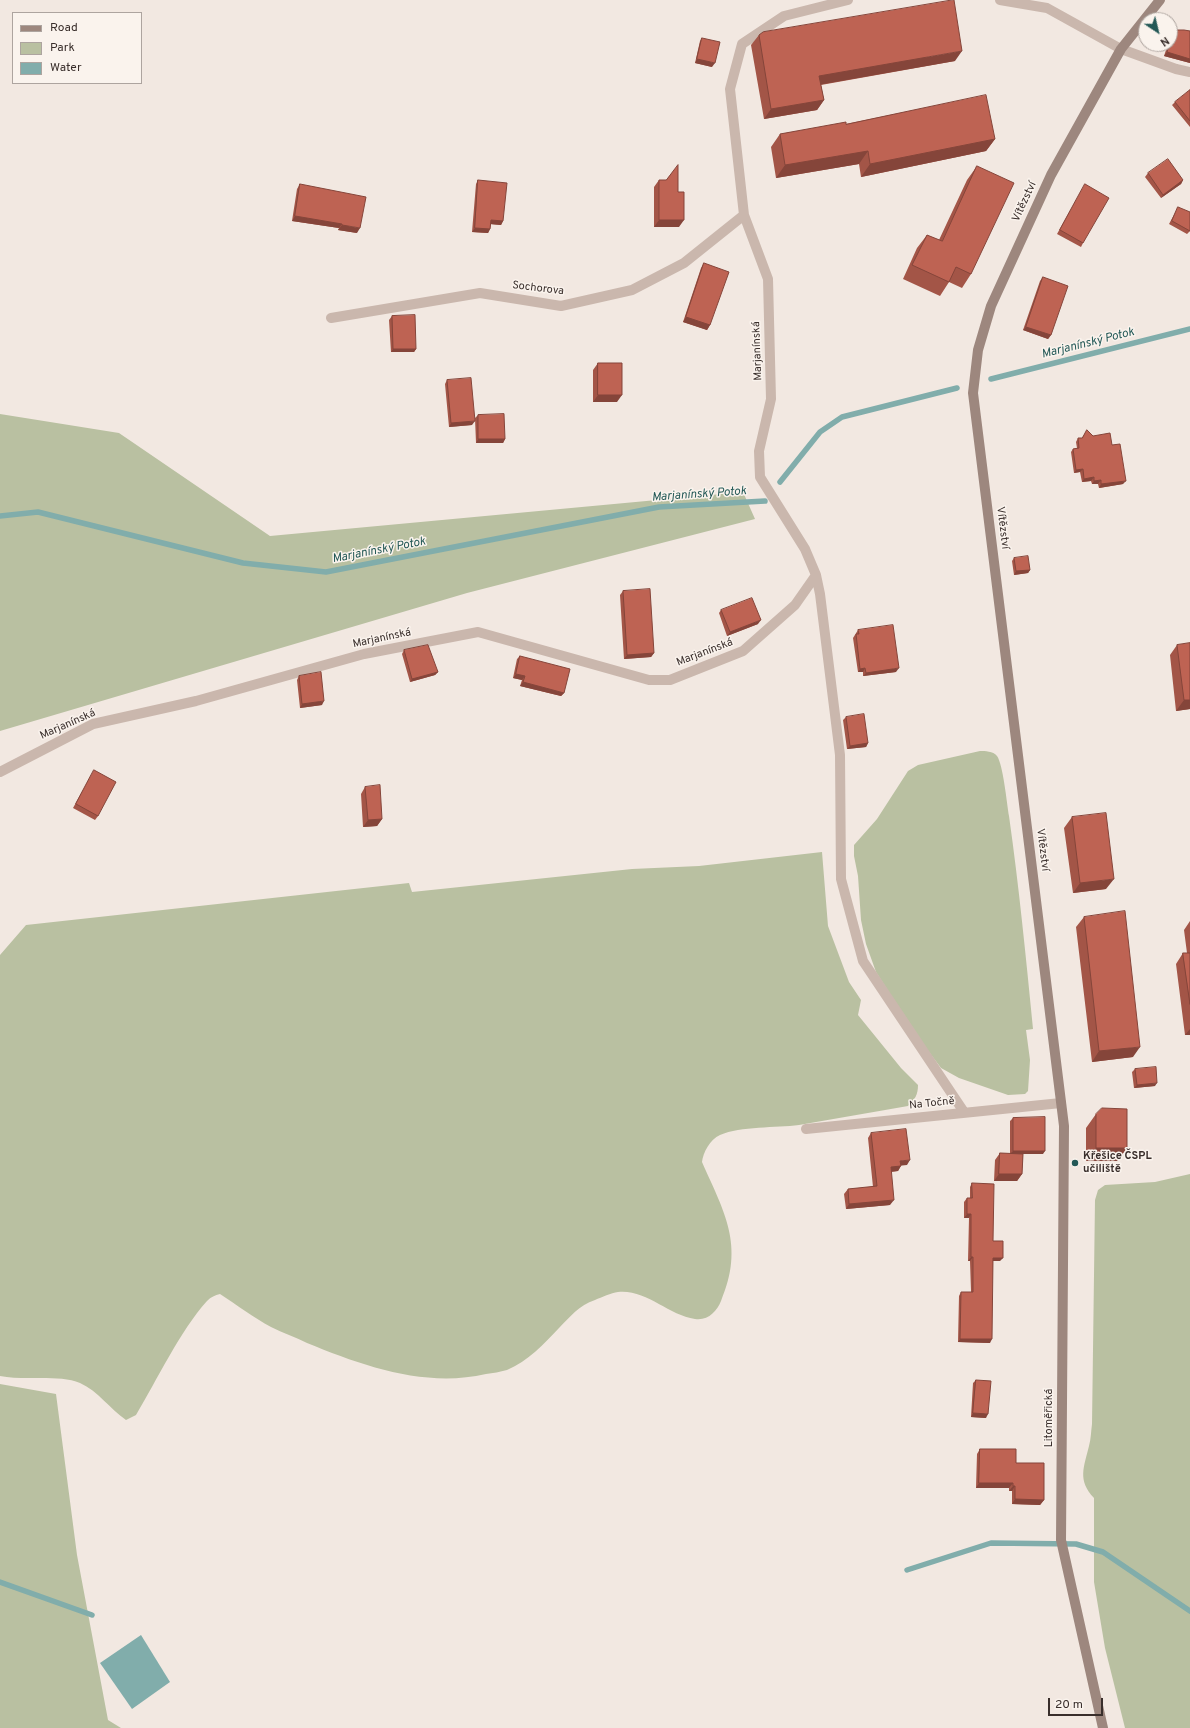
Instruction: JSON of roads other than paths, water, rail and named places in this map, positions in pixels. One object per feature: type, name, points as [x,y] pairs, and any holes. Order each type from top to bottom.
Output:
[{"type":"main road","name":"Vítězství","points":[[1061,1103],[973,393],[978,350],[990,306],[1051,176],[1121,49],[1160,0]]},
{"type":"main road","name":"Litoměřická","points":[[1061,1103],[1064,1126],[1061,1540],[1103,1728]]},
{"type":"street","name":"Marjanínská","points":[[0,772],[93,724],[196,701],[364,654],[478,632],[649,680],[670,680],[744,651],[795,605],[816,575],[805,549],[760,477],[759,451],[771,399],[768,279],[744,215],[730,89],[742,44],[784,16],[848,0]]},
{"type":"street","points":[[1000,0],[1047,8],[1121,49],[1176,69],[1190,72]]},
{"type":"street","name":"Sochorova","points":[[331,318],[480,293],[561,306],[632,290],[684,263],[744,215]]},
{"type":"street","points":[[816,575],[820,594],[840,755],[841,879],[861,954],[863,961],[964,1112]]},
{"type":"street","name":"Na Točně","points":[[806,1129],[1061,1103]]},
{"type":"water","points":[[141,1635],[170,1682],[132,1709],[100,1663]]},
{"type":"waterway","name":"Marjanínský Potok","points":[[991,379],[1190,329]]},
{"type":"waterway","name":"Marjanínský Potok","points":[[780,482],[820,432],[842,417],[957,388]]},
{"type":"waterway","name":"Marjanínský Potok","points":[[0,516],[38,512],[243,563],[326,572],[659,507],[765,501]]},
{"type":"waterway","points":[[907,1570],[991,1543],[1076,1544],[1103,1552],[1190,1611]]},
{"type":"waterway","points":[[0,1582],[92,1615]]},
{"type":"place","name":"Křešice ČSPL učiliště","points":[[1075,1163]]}]
